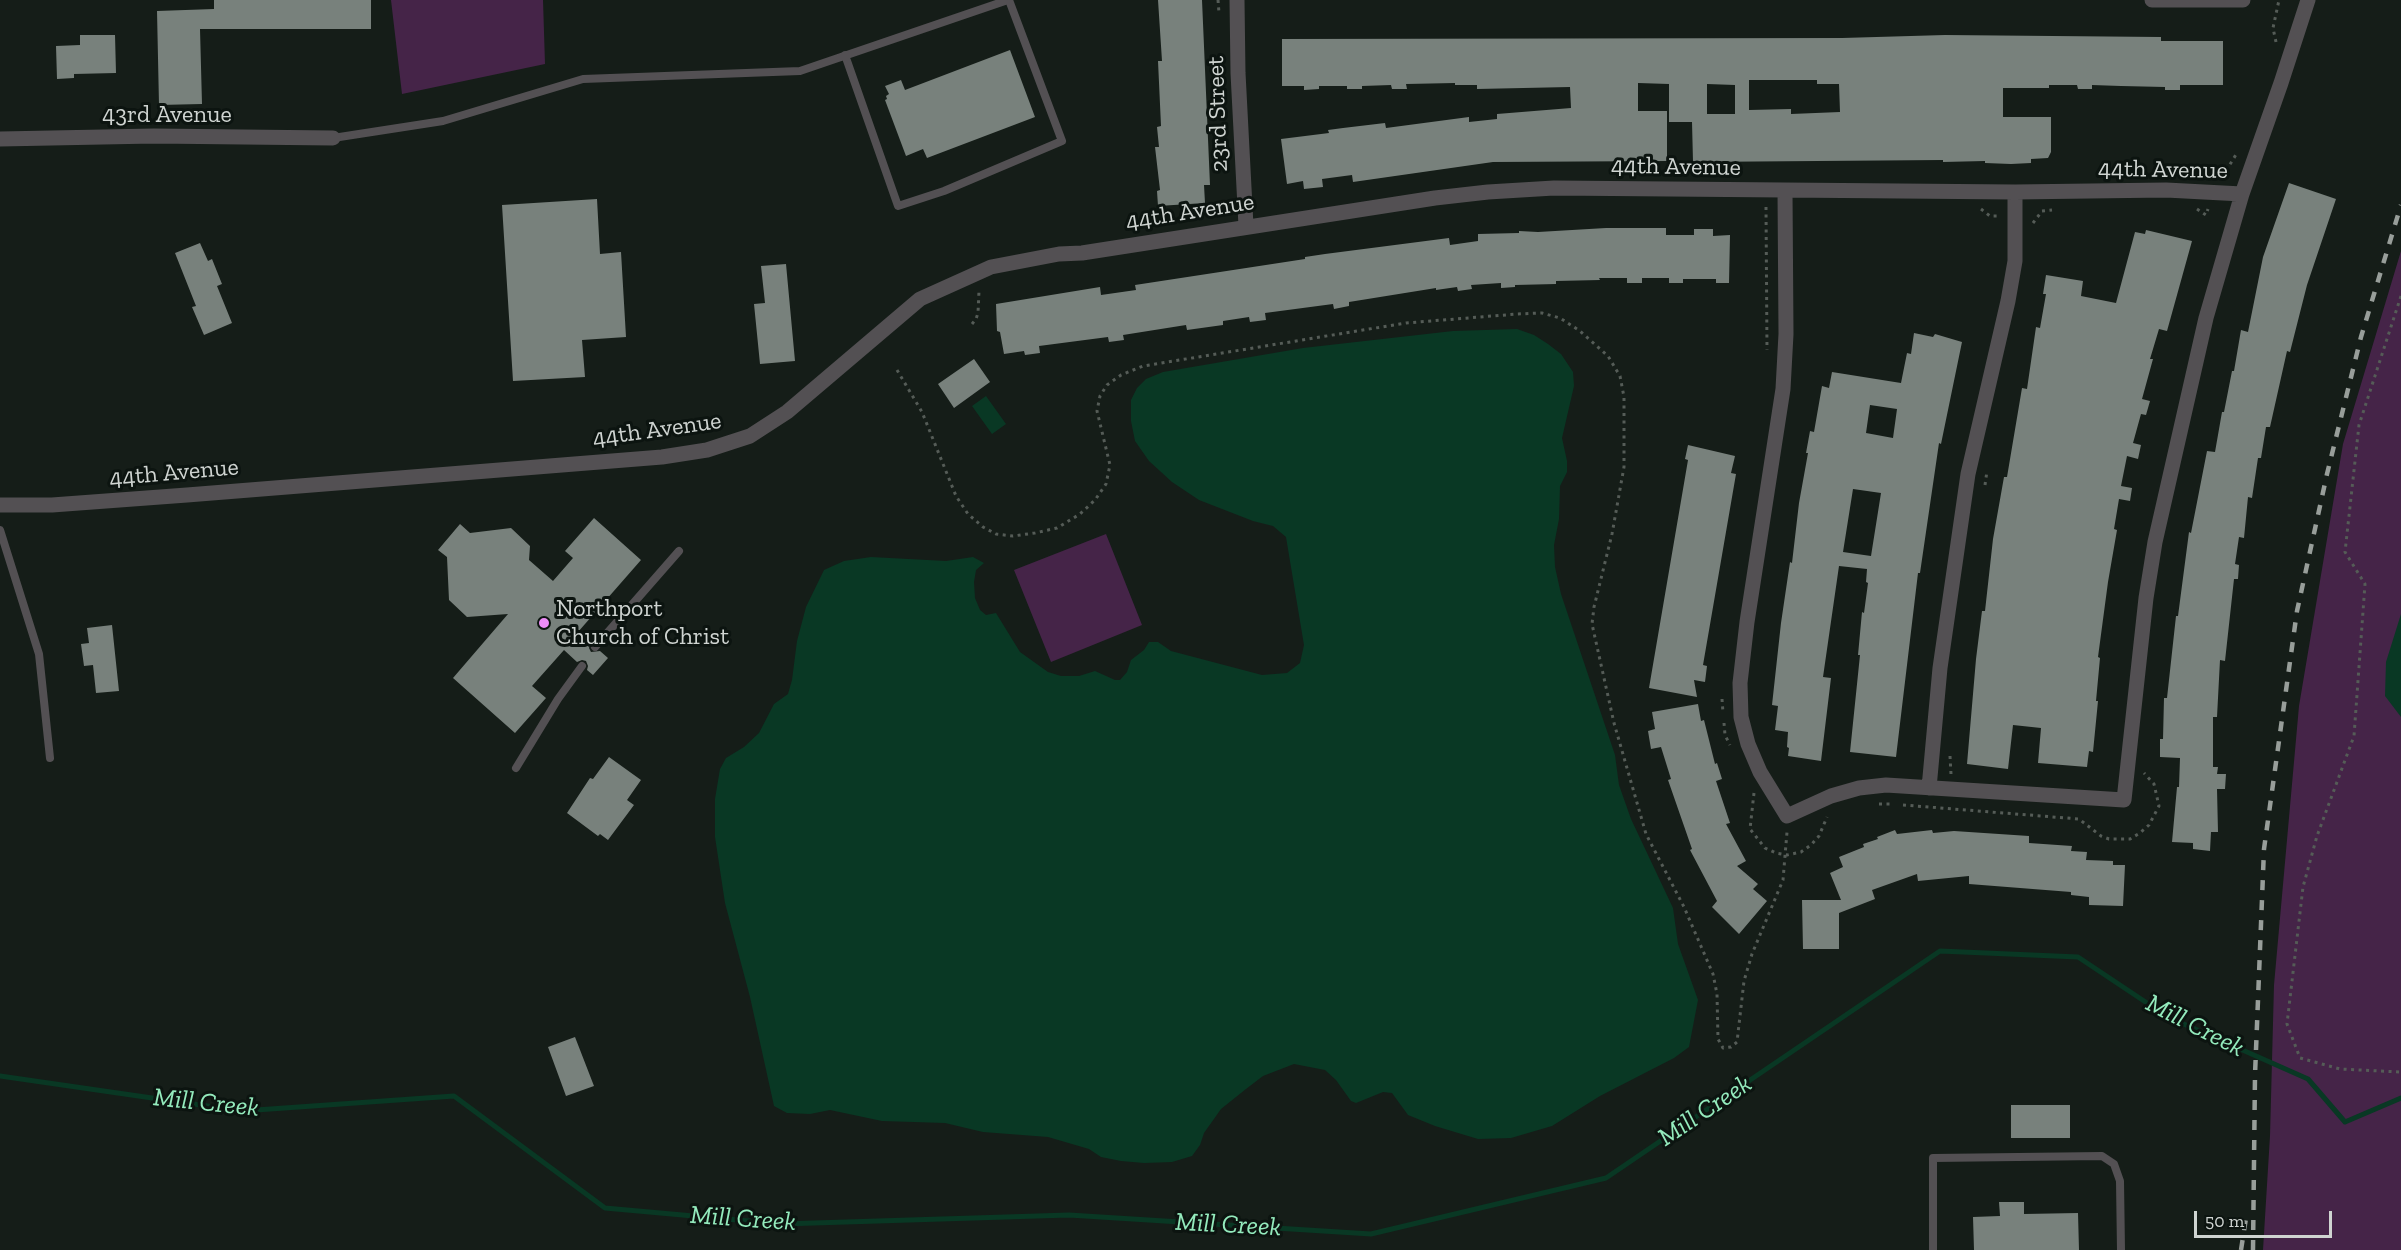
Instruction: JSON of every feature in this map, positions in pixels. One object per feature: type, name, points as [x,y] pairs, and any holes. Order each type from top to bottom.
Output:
[{"type":"street","name":"23rd Street","points":[[1237,0],[1246,226]]},
{"type":"street","points":[[2152,0],[2243,0]]},
{"type":"street","name":"44th Avenue","points":[[0,505],[52,505],[176,496],[662,457],[707,450],[750,436],[778,418],[920,299],[969,275],[1014,262],[1488,192],[1554,188],[1785,198],[2166,190],[2242,194],[2282,83],[2308,0]]},
{"type":"street","name":"43rd Avenue","points":[[0,138],[154,136],[333,138]]},
{"type":"street","points":[[1929,788],[1940,668],[1968,474],[2008,302],[2015,261],[2015,192]]},
{"type":"street","points":[[1785,198],[1783,389],[1747,622],[1740,683],[1741,717],[1748,744],[1760,772],[1788,816],[1831,796],[1859,788],[1886,785],[2124,800],[2142,630],[2155,542],[2206,318],[2242,194]]},
{"type":"lane","points":[[333,138],[443,120],[583,79],[800,70],[1008,0],[1062,141],[944,191],[898,206],[845,55]]},
{"type":"lane","points":[[0,530],[39,654],[50,758]]},
{"type":"lane","points":[[596,647],[679,550]]},
{"type":"lane","points":[[516,768],[558,699],[582,666]]},
{"type":"lane","points":[[1933,1250],[1933,1158],[2102,1156],[2114,1164],[2120,1181],[2121,1250]]},
{"type":"path","points":[[2276,46],[2273,28],[2279,0]]},
{"type":"path","points":[[2187,207],[2206,215],[2213,173],[2229,166],[2240,147]]},
{"type":"path","points":[[1766,206],[1785,198]]},
{"type":"path","points":[[1976,207],[1990,216],[2037,217]]},
{"type":"path","points":[[2031,231],[2033,220],[2042,211],[2062,209]]},
{"type":"path","points":[[972,324],[976,319],[979,291],[982,286]]},
{"type":"path","points":[[2401,296],[2360,425],[2345,552],[2365,584],[2354,736],[2317,836],[2303,887],[2287,1024],[2300,1058],[2340,1070],[2401,1072]]},
{"type":"path","points":[[897,370],[922,412],[956,496],[968,514],[983,527],[996,534],[1013,536],[1035,534],[1057,528],[1080,514],[1095,500],[1106,484],[1110,465],[1096,411],[1100,396],[1107,386],[1121,375],[1143,366],[1406,323],[1517,314],[1542,314],[1560,318],[1580,331],[1608,356],[1620,376],[1624,397],[1624,467],[1592,624],[1614,723],[1646,834],[1684,907],[1713,974],[1717,994],[1718,1039],[1719,1044],[1727,1049],[1737,1042],[1744,981],[1752,954],[1783,880],[1787,855],[1788,816]]},
{"type":"path","points":[[1985,486],[1989,462]]},
{"type":"path","points":[[1950,750],[1951,808]]},
{"type":"shaded area","points":[[391,0],[543,0],[545,64],[402,94]]},
{"type":"shaded area","points":[[2401,251],[2401,1250],[2263,1250],[2270,1136],[2274,985],[2299,706],[2343,444]]},
{"type":"shaded area","points":[[1517,329],[1534,335],[1548,344],[1561,354],[1573,372],[1574,386],[1562,438],[1567,472],[1560,486],[1559,519],[1554,545],[1555,567],[1561,594],[1615,755],[1619,785],[1631,819],[1673,908],[1678,944],[1698,1000],[1689,1047],[1674,1058],[1600,1096],[1552,1126],[1511,1138],[1478,1139],[1435,1126],[1408,1115],[1392,1093],[1383,1092],[1356,1103],[1351,1101],[1336,1080],[1325,1070],[1294,1064],[1263,1076],[1221,1109],[1204,1133],[1200,1145],[1192,1156],[1172,1162],[1144,1163],[1101,1157],[1089,1149],[1048,1137],[983,1132],[945,1123],[882,1121],[830,1110],[810,1114],[787,1113],[774,1106],[750,997],[725,903],[715,837],[715,799],[720,769],[726,758],[744,747],[759,733],[774,704],[788,694],[797,641],[806,607],[824,570],[844,561],[871,557],[946,561],[973,557],[984,563],[976,570],[974,582],[975,598],[980,610],[986,615],[996,613],[1020,652],[1048,672],[1061,676],[1079,676],[1095,671],[1120,680],[1127,672],[1131,660],[1144,650],[1149,642],[1158,642],[1171,651],[1262,675],[1287,673],[1300,663],[1304,645],[1286,537],[1273,526],[1253,521],[1199,500],[1172,482],[1149,461],[1135,441],[1131,421],[1131,400],[1137,388],[1146,379],[1163,372],[1303,348],[1453,331]]},
{"type":"shaded area","points":[[986,396],[1006,424],[992,434],[972,406]]},
{"type":"shaded area","points":[[1106,534],[1142,625],[1051,662],[1014,570]]},
{"type":"shaded area","points":[[2401,614],[2401,717],[2385,696],[2386,662]]},
{"type":"building","points":[[214,0],[371,0],[371,29],[200,29],[202,104],[159,105],[157,11],[214,9]]},
{"type":"building","points":[[1158,0],[1202,0],[1210,185],[1204,185],[1205,203],[1158,206],[1157,191],[1160,190],[1155,147],[1159,147],[1157,127],[1161,126],[1158,61],[1162,61]]},
{"type":"building","points":[[80,35],[115,35],[116,73],[74,74],[74,78],[57,79],[56,46],[80,45]]},
{"type":"building","points":[[1945,35],[2161,37],[2161,41],[2223,41],[2223,85],[2180,85],[2180,90],[2165,90],[2165,87],[2092,85],[2092,89],[2078,89],[2077,85],[2049,85],[2049,88],[2003,88],[2003,117],[2051,117],[2051,152],[2048,158],[2031,159],[2031,163],[2011,164],[1985,163],[1985,161],[1943,162],[1943,160],[1693,162],[1692,122],[1669,122],[1669,84],[1638,83],[1638,111],[1667,111],[1667,161],[1493,162],[1353,182],[1352,175],[1322,179],[1323,187],[1304,189],[1303,181],[1287,184],[1281,139],[1385,123],[1386,128],[1469,117],[1469,122],[1497,119],[1497,114],[1571,108],[1570,87],[1477,89],[1477,85],[1455,85],[1455,83],[1406,84],[1407,89],[1392,89],[1391,85],[1362,86],[1362,89],[1347,89],[1347,86],[1319,86],[1319,89],[1304,90],[1304,86],[1282,86],[1282,39],[1842,38]],"holes":[[[1749,80],[1817,80],[1817,84],[1839,84],[1840,112],[1791,114],[1791,109],[1749,110]],[[1707,84],[1735,85],[1735,114],[1707,114]]]},
{"type":"building","points":[[1010,50],[1035,117],[927,158],[923,149],[906,156],[885,100],[889,94],[885,86],[901,80],[905,90]]},
{"type":"building","points":[[2289,183],[2336,199],[2307,285],[2290,352],[2287,351],[2270,427],[2266,427],[2261,458],[2258,458],[2252,498],[2248,497],[2244,538],[2239,537],[2235,564],[2239,565],[2238,579],[2234,579],[2225,661],[2220,660],[2217,717],[2213,717],[2213,767],[2218,767],[2217,774],[2226,774],[2225,789],[2217,789],[2218,832],[2211,832],[2210,851],[2193,849],[2193,843],[2172,842],[2180,758],[2160,757],[2164,698],[2167,698],[2176,616],[2178,616],[2189,532],[2191,533],[2207,451],[2215,452],[2241,330],[2248,332],[2263,257]]},
{"type":"building","points":[[597,199],[600,254],[621,252],[626,337],[582,340],[585,377],[513,381],[502,205]]},
{"type":"building","points":[[1606,228],[1666,228],[1666,235],[1694,235],[1694,229],[1713,229],[1713,236],[1730,235],[1729,283],[1716,283],[1716,279],[1683,279],[1683,283],[1669,283],[1669,278],[1642,278],[1642,283],[1627,283],[1627,278],[1599,278],[1600,280],[1556,281],[1556,284],[1515,285],[1515,287],[1501,288],[1501,283],[1471,285],[1472,289],[1458,291],[1457,287],[1436,290],[1436,288],[1349,302],[1349,306],[1334,309],[1333,304],[1265,313],[1266,320],[1250,322],[1249,317],[1223,321],[1223,325],[1187,330],[1186,325],[1123,335],[1124,340],[1109,342],[1108,337],[1039,346],[1040,353],[1025,355],[1024,351],[1004,354],[1000,332],[997,331],[996,304],[1100,287],[1101,295],[1136,290],[1135,285],[1325,254],[1449,238],[1450,245],[1478,241],[1478,234]]},
{"type":"building","points":[[2146,230],[2192,241],[2167,331],[2159,329],[2150,359],[2153,359],[2142,399],[2150,401],[2146,415],[2141,414],[2133,443],[2141,445],[2138,459],[2127,456],[2121,486],[2132,488],[2130,501],[2119,499],[2114,529],[2117,530],[2098,657],[2100,658],[2096,701],[2098,701],[2093,752],[2089,751],[2087,767],[2038,763],[2041,728],[2013,725],[2008,769],[1967,764],[1976,659],[1982,611],[1985,611],[1993,539],[2004,477],[2007,477],[2022,388],[2027,389],[2036,327],[2040,328],[2046,294],[2043,294],[2046,275],[2083,281],[2081,296],[2116,303],[2135,232],[2145,234]]},
{"type":"building","points":[[200,243],[208,261],[212,259],[222,284],[217,286],[232,323],[204,335],[192,307],[196,306],[175,253]]},
{"type":"building","points":[[786,264],[795,361],[760,364],[754,304],[765,303],[761,266]]},
{"type":"building","points":[[1914,333],[1933,337],[1935,334],[1962,342],[1941,444],[1939,443],[1920,573],[1918,573],[1896,757],[1850,752],[1862,612],[1864,613],[1868,583],[1866,582],[1867,569],[1839,566],[1823,677],[1831,678],[1821,761],[1788,756],[1788,732],[1775,730],[1778,706],[1772,705],[1781,623],[1790,562],[1792,563],[1808,453],[1806,453],[1810,431],[1814,432],[1822,386],[1829,388],[1832,372],[1901,383],[1907,353],[1911,354]],"holes":[[[1870,405],[1897,409],[1893,438],[1866,433]],[[1853,489],[1881,493],[1871,556],[1843,552]]]},
{"type":"building","points":[[974,359],[990,382],[954,408],[938,384]]},
{"type":"building","points":[[1688,445],[1735,456],[1731,473],[1736,474],[1703,665],[1707,666],[1705,682],[1694,680],[1697,697],[1649,688],[1688,460],[1685,459]]},
{"type":"building","name":"Northport Church of Christ","points":[[594,518],[641,560],[578,632],[590,643],[591,652],[600,651],[608,658],[593,675],[587,670],[586,661],[577,662],[564,650],[532,686],[546,698],[515,733],[453,678],[508,614],[467,617],[449,600],[447,557],[438,550],[460,524],[470,533],[511,528],[530,546],[529,560],[553,581],[573,558],[565,551]]},
{"type":"building","points":[[112,625],[119,691],[96,693],[93,665],[84,666],[81,644],[89,643],[87,628]]},
{"type":"building","points":[[1698,704],[1701,721],[1704,720],[1715,764],[1717,763],[1722,779],[1716,781],[1730,823],[1726,824],[1746,861],[1737,866],[1758,884],[1753,889],[1767,901],[1739,934],[1712,907],[1717,901],[1690,850],[1692,849],[1668,780],[1671,779],[1661,747],[1651,749],[1648,731],[1655,729],[1652,712]]},
{"type":"building","points":[[609,757],[641,780],[627,800],[634,805],[608,840],[600,834],[598,836],[567,813],[590,778],[593,779]]},
{"type":"building","points":[[1895,830],[1897,834],[1932,830],[1933,833],[1954,831],[2029,836],[2029,843],[2072,846],[2071,851],[2087,852],[2086,860],[2113,861],[2113,865],[2125,865],[2123,906],[2089,905],[2089,897],[2071,895],[2071,892],[1969,884],[1969,876],[1918,881],[1917,874],[1872,890],[1875,899],[1839,913],[1839,949],[1803,949],[1802,900],[1841,900],[1830,873],[1843,867],[1839,857],[1864,847],[1863,844]]},
{"type":"building","points":[[575,1037],[594,1086],[566,1096],[548,1047]]},
{"type":"building","points":[[2011,1105],[2070,1105],[2070,1138],[2011,1138]]},
{"type":"building","points":[[1999,1202],[2024,1202],[2024,1214],[2078,1213],[2079,1250],[1974,1250],[1973,1217],[2000,1216]]},
{"type":"waterway","name":"Mill Creek","points":[[0,1076],[242,1111],[454,1096],[605,1208],[782,1224],[1069,1215],[1371,1234],[1606,1178],[1940,951],[2078,957],[2168,1017],[2308,1079],[2345,1122],[2401,1098]]},
{"type":"railway","points":[[2253,1250],[2255,1075],[2264,849],[2297,611],[2327,474],[2361,337],[2401,205]]},
{"type":"railway","points":[[2241,1250],[2246,1218]]},
{"type":"place","name":"Northport Church of Christ","points":[[544,623]]}]
